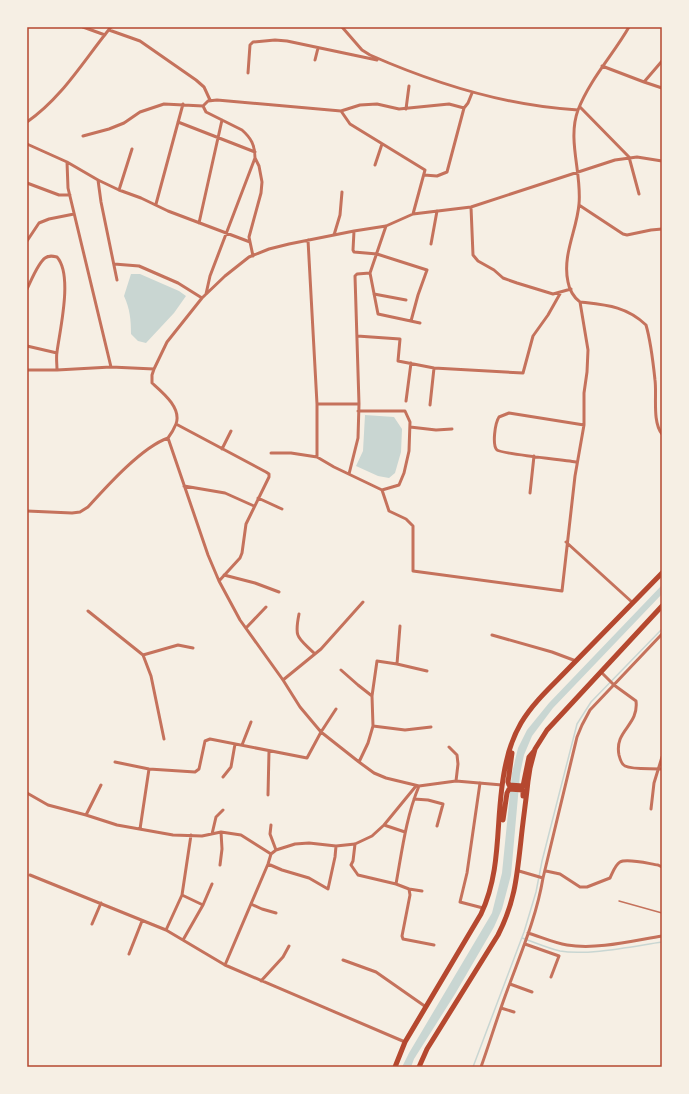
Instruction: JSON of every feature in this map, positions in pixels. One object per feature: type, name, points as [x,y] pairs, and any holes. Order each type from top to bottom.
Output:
[{"type":"main road","points":[[395,1067],[405,1042],[484,909],[495,869],[506,763],[512,742],[521,723],[539,699],[662,573]]},
{"type":"main road","points":[[419,1067],[427,1049],[506,921],[519,871],[524,792],[522,788],[529,757],[556,719],[662,606]]},
{"type":"main road","points":[[498,837],[509,787],[508,780],[512,754],[512,742]]},
{"type":"main road","points":[[521,841],[528,781],[535,749]]},
{"type":"main road","points":[[509,787],[522,788]]},
{"type":"street","points":[[83,27],[104,35]]},
{"type":"street","points":[[342,27],[362,50],[370,55],[472,93],[553,109],[579,109],[629,157],[639,194]]},
{"type":"street","points":[[629,27],[602,66],[584,98],[575,122],[574,140],[579,205],[570,240],[567,263],[568,282],[576,299],[580,302],[622,309],[634,315],[646,325],[655,381],[656,419],[658,429],[662,434]]},
{"type":"street","points":[[27,122],[53,101],[110,28],[140,40],[196,80],[204,87],[210,100]]},
{"type":"street","points":[[248,73],[250,45],[253,42],[275,40],[287,41],[383,61]]},
{"type":"street","points":[[315,60],[318,48]]},
{"type":"street","points":[[644,82],[662,61]]},
{"type":"street","points":[[602,66],[662,88]]},
{"type":"street","points":[[406,108],[409,86]]},
{"type":"street","points":[[424,175],[437,176],[447,172],[464,108],[472,93]]},
{"type":"street","points":[[204,106],[205,103],[210,100],[341,112],[360,105],[377,104],[394,108],[449,104],[464,108]]},
{"type":"street","points":[[83,136],[94,134],[124,123],[140,112],[154,106],[164,104],[183,104],[204,106]]},
{"type":"street","points":[[156,204],[183,104]]},
{"type":"street","points":[[204,106],[206,112],[247,134],[253,144],[255,152],[255,158],[210,276],[206,294]]},
{"type":"street","points":[[341,112],[350,124],[425,170],[414,214]]},
{"type":"street","points":[[199,223],[222,120]]},
{"type":"street","points":[[178,122],[255,152]]},
{"type":"street","points":[[27,144],[68,162],[98,180],[119,190],[156,204],[168,211],[250,242]]},
{"type":"street","points":[[375,165],[382,144]]},
{"type":"street","points":[[119,190],[132,149]]},
{"type":"street","points":[[27,511],[80,512],[88,507],[131,463],[161,441],[168,438],[177,420],[174,406],[169,399],[152,383],[154,369],[167,342],[202,298],[225,276],[253,256],[269,249],[308,240],[386,226],[414,214],[471,207],[614,160],[629,157],[662,161]]},
{"type":"street","points":[[253,256],[249,237],[261,193],[262,182],[259,166],[255,158]]},
{"type":"street","points":[[68,162],[67,174],[70,195],[110,367]]},
{"type":"street","points":[[98,180],[117,280]]},
{"type":"street","points":[[27,183],[60,195],[70,195]]},
{"type":"street","points":[[334,235],[340,215],[342,192]]},
{"type":"street","points":[[579,205],[623,234],[662,230]]},
{"type":"street","points":[[471,207],[473,256],[478,261],[494,270],[503,278],[553,294],[571,289]]},
{"type":"street","points":[[431,244],[437,211]]},
{"type":"street","points":[[27,241],[39,223],[49,219],[74,214]]},
{"type":"street","points":[[386,226],[370,273],[378,314],[420,323]]},
{"type":"street","points":[[354,231],[353,252],[377,254],[427,270],[411,321]]},
{"type":"street","points":[[308,240],[318,404],[317,458]]},
{"type":"street","points":[[27,289],[42,261],[46,257],[57,257],[64,274],[64,301],[57,353],[57,370]]},
{"type":"street","points":[[114,264],[139,266],[178,283],[202,298]]},
{"type":"street","points":[[349,474],[358,438],[355,276],[357,274],[370,273]]},
{"type":"street","points":[[357,336],[400,340],[398,361],[411,364],[434,368],[523,373],[533,336],[552,309],[561,292]]},
{"type":"street","points":[[374,294],[406,300]]},
{"type":"street","points":[[382,490],[389,510],[406,519],[413,526],[413,571],[562,591],[566,542],[577,462],[584,425],[584,393],[588,350],[580,302]]},
{"type":"street","points":[[27,346],[57,353]]},
{"type":"street","points":[[406,401],[411,364]]},
{"type":"street","points":[[27,370],[110,367],[154,369]]},
{"type":"street","points":[[430,405],[434,368]]},
{"type":"street","points":[[318,404],[358,404]]},
{"type":"street","points":[[271,453],[290,453],[317,458],[382,490],[399,485],[404,473],[409,451],[410,422],[405,411],[358,411]]},
{"type":"street","points":[[577,462],[511,454],[496,450],[495,434],[497,420],[499,417],[509,414],[584,425]]},
{"type":"street","points":[[176,424],[269,474],[269,477],[246,524],[240,558],[219,581]]},
{"type":"street","points":[[410,427],[436,430],[452,429]]},
{"type":"street","points":[[222,449],[231,431]]},
{"type":"street","points":[[168,438],[208,556],[219,581],[240,620],[283,680],[300,707],[321,732],[358,762],[374,773],[386,778],[417,786],[456,781],[503,785]]},
{"type":"street","points":[[530,493],[534,456]]},
{"type":"street","points":[[184,486],[225,493],[254,506]]},
{"type":"street","points":[[258,498],[282,509]]},
{"type":"street","points":[[566,542],[633,604]]},
{"type":"street","points":[[224,575],[255,583],[279,592]]},
{"type":"street","points":[[283,680],[321,649],[363,602]]},
{"type":"street","points":[[246,628],[266,607]]},
{"type":"street","points":[[88,611],[143,655],[151,676],[164,739]]},
{"type":"street","points":[[299,614],[296,627],[297,635],[315,654]]},
{"type":"street","points":[[397,664],[400,626]]},
{"type":"street","points":[[481,1067],[501,1008],[526,943],[539,900],[542,877],[546,870],[577,737],[582,725],[590,710],[662,634]]},
{"type":"street","points":[[492,635],[552,652],[576,661]]},
{"type":"street","points":[[143,655],[178,645],[193,648]]},
{"type":"street","points":[[358,762],[368,743],[373,726],[372,696],[377,661],[427,671]]},
{"type":"street","points":[[342,670],[372,696]]},
{"type":"street","points":[[601,672],[613,684],[636,701],[635,714],[630,724],[622,733],[618,742],[620,760],[623,766],[632,768],[662,768]]},
{"type":"street","points":[[115,762],[149,769],[195,772],[199,769],[205,740],[210,739],[307,758],[336,709]]},
{"type":"street","points":[[242,745],[251,722]]},
{"type":"street","points":[[373,726],[405,730],[430,727]]},
{"type":"street","points":[[223,777],[231,767],[235,744]]},
{"type":"street","points":[[449,747],[457,755],[458,764],[456,781]]},
{"type":"street","points":[[268,795],[269,751]]},
{"type":"street","points":[[651,809],[657,768],[662,757]]},
{"type":"street","points":[[140,829],[149,769]]},
{"type":"street","points":[[480,783],[467,873],[460,902],[484,909]]},
{"type":"street","points":[[86,815],[101,785]]},
{"type":"street","points":[[396,884],[405,832],[417,786]]},
{"type":"street","points":[[224,965],[271,854],[276,850],[295,844],[309,843],[336,846],[355,844],[372,836],[384,825],[417,786]]},
{"type":"street","points":[[27,793],[48,805],[86,815],[104,822],[173,834],[202,836],[221,832],[241,835],[271,854]]},
{"type":"street","points":[[414,799],[428,800],[443,804],[437,826]]},
{"type":"street","points":[[212,834],[216,817],[223,810]]},
{"type":"street","points":[[271,825],[270,834],[276,850]]},
{"type":"street","points":[[384,825],[405,832]]},
{"type":"street","points":[[220,865],[222,850],[221,832]]},
{"type":"street","points":[[166,930],[182,895],[191,835]]},
{"type":"street","points":[[355,844],[353,861],[351,865],[358,875],[396,884],[409,889],[422,891]]},
{"type":"street","points":[[268,864],[309,878],[328,888],[336,846]]},
{"type":"street","points":[[546,870],[560,874],[580,887],[587,888],[610,878],[616,866],[621,861],[628,860],[662,867]]},
{"type":"street","points":[[519,871],[542,877]]},
{"type":"street","points":[[30,875],[166,930],[224,965],[405,1042]]},
{"type":"street","points":[[183,940],[203,905],[212,884]]},
{"type":"street","points":[[409,889],[410,895],[402,936],[403,939],[434,945]]},
{"type":"street","points":[[182,895],[203,905]]},
{"type":"street","points":[[92,924],[101,903]]},
{"type":"street","points":[[251,904],[276,913]]},
{"type":"street","points":[[129,954],[142,921]]},
{"type":"street","points":[[528,933],[566,945],[583,947],[599,946],[662,936]]},
{"type":"street","points":[[526,943],[559,956],[551,977]]},
{"type":"street","points":[[260,981],[283,957],[289,946]]},
{"type":"street","points":[[343,960],[376,972],[426,1007]]},
{"type":"street","points":[[510,984],[532,992]]},
{"type":"street","points":[[501,1008],[514,1012]]},
{"type":"lane","points":[[619,901],[662,912]]},
{"type":"shaded area","points":[[131,274],[140,274],[179,291],[186,296],[174,313],[146,343],[138,341],[131,334],[130,315],[124,296]]},
{"type":"shaded area","points":[[365,415],[394,417],[402,429],[401,452],[395,473],[389,478],[378,476],[356,466],[363,451]]},
{"type":"shaded area","points":[[662,585],[662,594],[553,708],[532,736],[524,755],[520,774],[511,875],[502,909],[494,927],[455,994],[414,1059],[411,1067],[402,1067],[492,913],[502,873],[512,773],[518,748],[527,730],[549,703]]},
{"type":"waterway","points":[[473,1067],[524,932],[536,892],[542,861],[577,724],[591,702],[662,629]]},
{"type":"waterway","points":[[522,938],[555,950],[571,952],[611,950],[662,942]]}]
